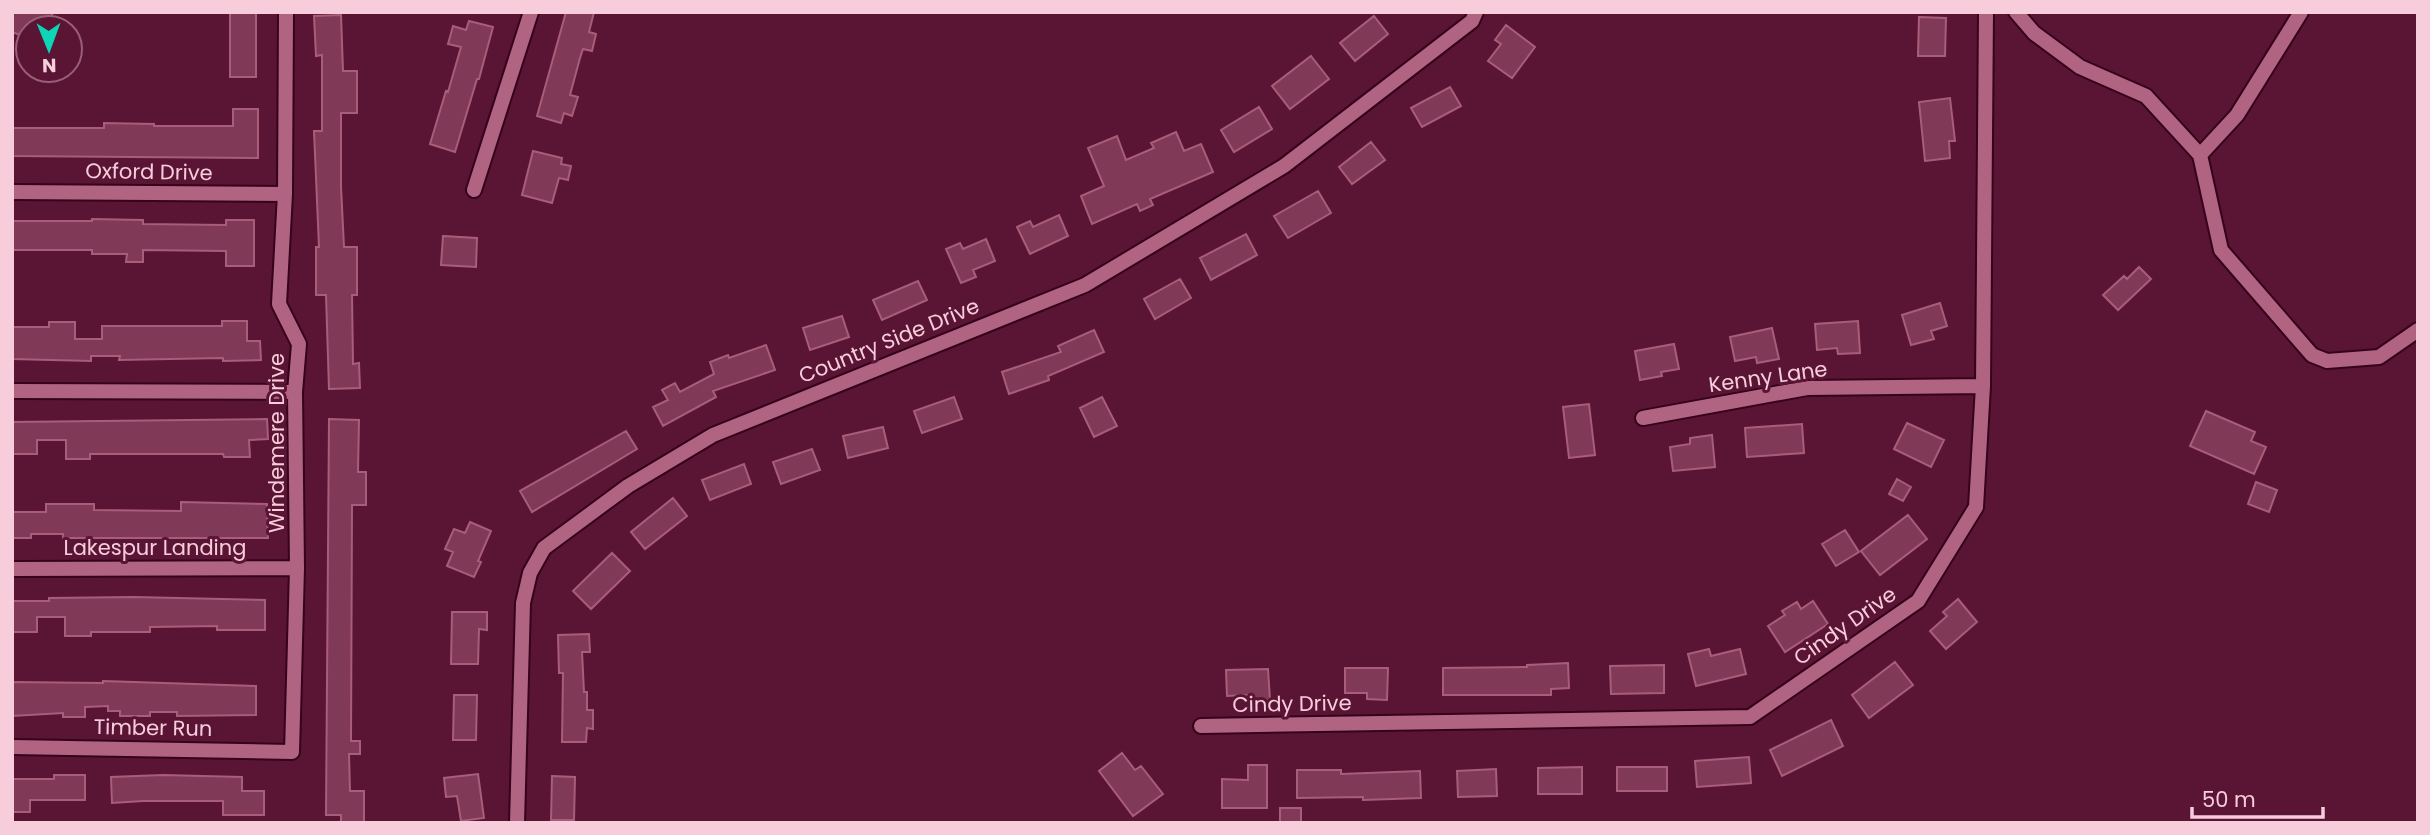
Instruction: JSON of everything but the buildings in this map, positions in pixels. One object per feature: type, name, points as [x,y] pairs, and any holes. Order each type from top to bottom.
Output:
[{"type":"street","name":"Windemere Drive","points":[[286,12],[285,194],[279,304],[299,344],[295,392],[298,569],[292,752]]},
{"type":"street","points":[[474,190],[531,12]]},
{"type":"street","name":"Country Side Drive","points":[[517,823],[523,603],[530,573],[544,548],[628,486],[713,435],[1085,285],[1284,166],[1472,21],[1476,12]]},
{"type":"street","name":"Cindy Drive","points":[[1201,726],[1750,717],[1918,601],[1976,507],[1983,386],[1986,12]]},
{"type":"street","points":[[2016,12],[2034,33],[2080,67],[2146,96],[2200,155],[2221,250],[2312,355],[2327,361],[2379,357],[2418,330]]},
{"type":"street","points":[[2200,155],[2237,115],[2301,12]]},
{"type":"street","name":"Oxford Drive","points":[[12,192],[285,194]]},
{"type":"street","name":"Kenny Lane","points":[[1643,418],[1807,388],[1983,386]]},
{"type":"street","points":[[12,391],[295,392]]},
{"type":"street","name":"Lakespur Landing","points":[[12,569],[298,569]]},
{"type":"street","name":"Timber Run","points":[[12,747],[292,752]]}]
